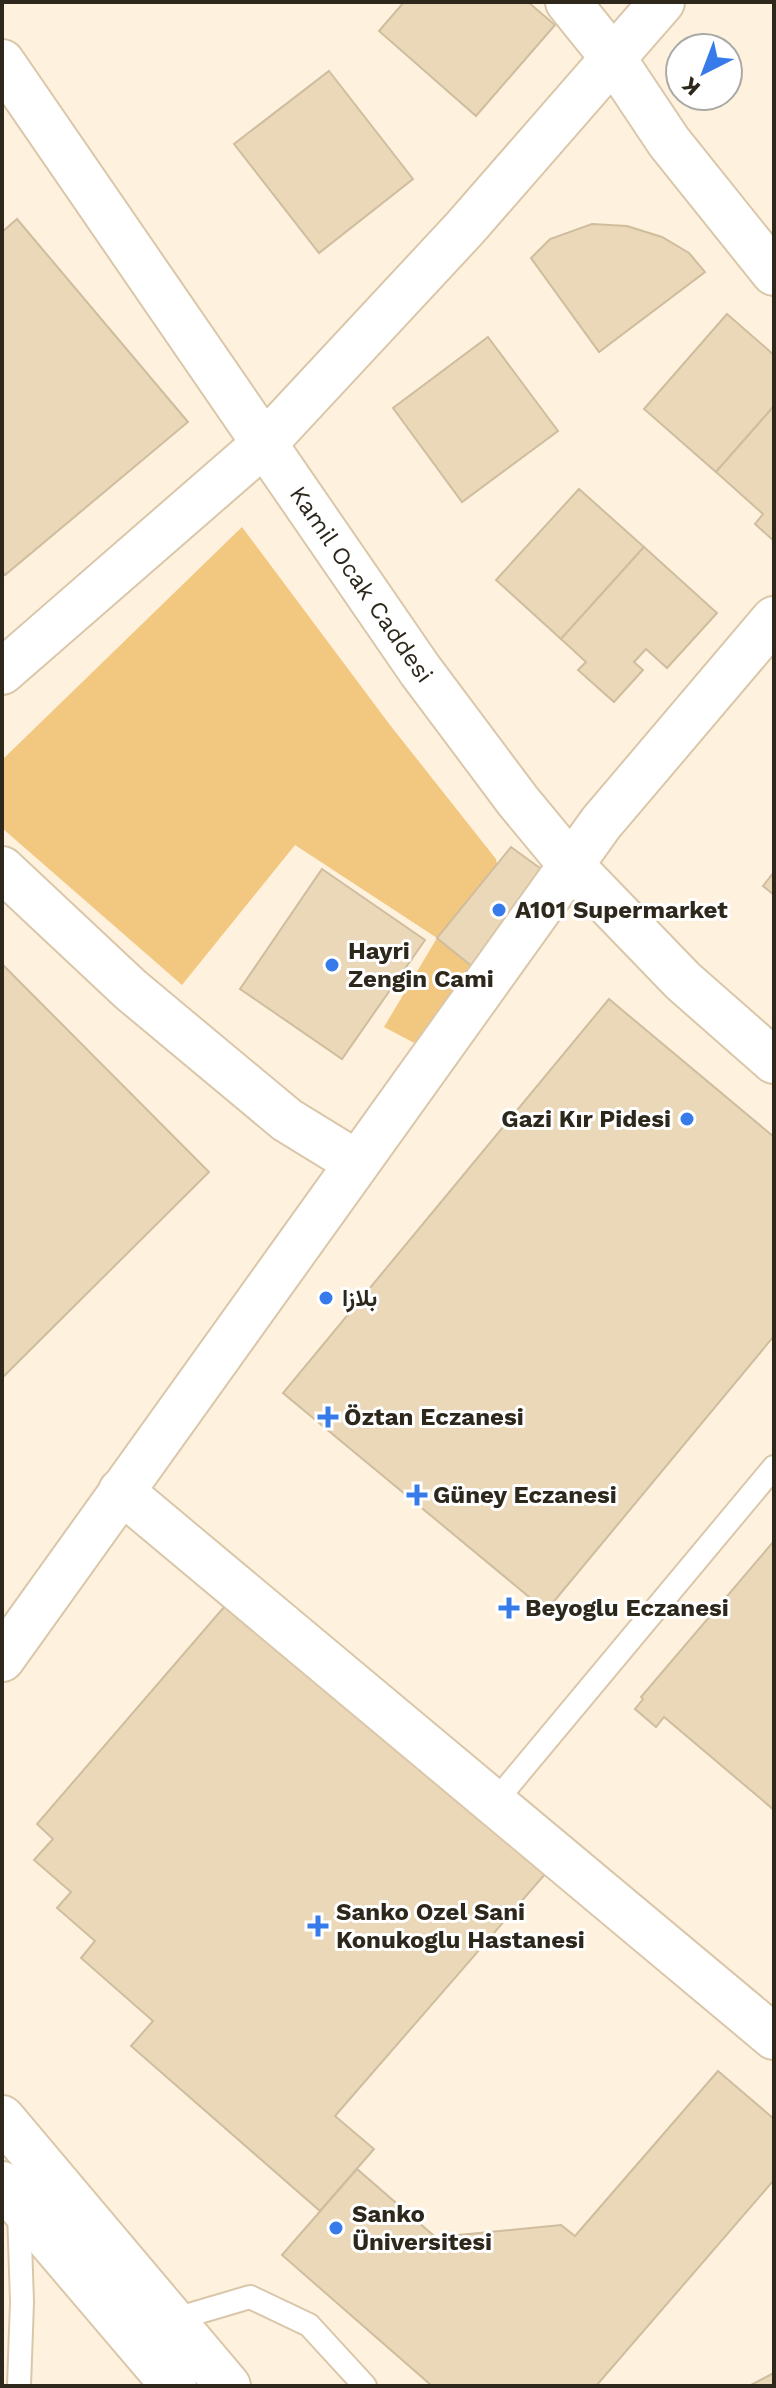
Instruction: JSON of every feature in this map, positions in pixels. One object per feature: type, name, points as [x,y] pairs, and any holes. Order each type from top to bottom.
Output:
[{"type":"street","points":[[568,2],[613,58],[669,142],[774,273]]},
{"type":"street","points":[[2,672],[265,443],[465,228],[662,2]]},
{"type":"street","name":"Kamil Ocak Caddesi","points":[[2,62],[420,670],[518,801],[571,865],[683,981],[774,1061]]},
{"type":"street","points":[[2,1659],[601,823],[774,619]]},
{"type":"street","points":[[2,869],[131,990],[287,1120],[357,1163]]},
{"type":"street","points":[[121,1491],[774,2037]]},
{"type":"street","points":[[2,2118],[228,2386]]},
{"type":"street","points":[[10,2193],[174,2386]]},
{"type":"lane","points":[[494,1803],[774,1467]]},
{"type":"lane","points":[[10,2193],[22,2302],[17,2386]]},
{"type":"lane","points":[[172,2320],[250,2297],[309,2325],[365,2386]]},
{"type":"lane","points":[[2,2373],[17,2386]]},
{"type":"shaded area","points":[[242,527],[390,725],[496,859],[506,912],[418,1045],[384,1027],[437,938],[295,845],[182,985],[2,828],[2,760]]},
{"type":"building","points":[[404,2],[528,2],[555,25],[476,116],[379,31]]},
{"type":"building","points":[[329,71],[413,179],[319,253],[234,144]]},
{"type":"building","points":[[17,219],[188,422],[5,575],[2,571],[2,232]]},
{"type":"building","points":[[592,224],[627,226],[662,237],[689,253],[705,272],[599,352],[531,258],[550,239]]},
{"type":"building","points":[[727,314],[774,355],[774,406],[716,472],[644,409]]},
{"type":"building","points":[[488,337],[558,431],[462,502],[393,408]]},
{"type":"building","points":[[774,406],[774,541],[755,524],[763,514],[716,472]]},
{"type":"building","points":[[579,489],[644,547],[561,639],[496,580]]},
{"type":"building","points":[[644,547],[717,613],[667,668],[646,649],[634,662],[643,670],[614,702],[578,670],[586,662],[561,639]]},
{"type":"building","name":"A101 Supermarket","points":[[511,847],[559,882],[489,980],[437,938]]},
{"type":"building","name":"Hayri Zengin Cami","points":[[322,869],[425,940],[342,1059],[240,989]]},
{"type":"building","points":[[774,872],[774,895],[763,886]]},
{"type":"building","points":[[2,964],[209,1172],[2,1378]]},
{"type":"building","points":[[609,999],[774,1137],[774,1336],[546,1611],[283,1393]]},
{"type":"building","points":[[774,1541],[774,1810],[664,1717],[656,1727],[635,1709],[643,1699],[641,1697]]},
{"type":"building","points":[[231,1599],[546,1873],[335,2116],[374,2149],[320,2211],[131,2046],[153,2021],[81,1958],[95,1941],[57,1908],[71,1892],[34,1860],[53,1839],[37,1824]]},
{"type":"building","points":[[718,2071],[774,2119],[774,2180],[596,2386],[432,2386],[282,2255],[357,2169],[448,2248],[459,2235],[561,2225],[575,2236]]},
{"type":"building","points":[[772,2374],[774,2386],[749,2386]]},
{"type":"place","name":"A101 Supermarket","points":[[499,910]]},
{"type":"place","name":"Hayri Zengin Cami","points":[[332,965]]},
{"type":"place","name":"Gazi Kır Pidesi","points":[[687,1119]]},
{"type":"place","name":"بلازا","points":[[326,1298]]},
{"type":"place","name":"Öztan Eczanesi","points":[[328,1417]]},
{"type":"place","name":"Güney Eczanesi","points":[[417,1495]]},
{"type":"place","name":"Beyoglu Eczanesi","points":[[509,1608]]},
{"type":"place","name":"Sanko Ozel Sani Konukoglu Hastanesi","points":[[318,1926]]},
{"type":"place","name":"Sanko Üniversitesi","points":[[336,2228]]}]
